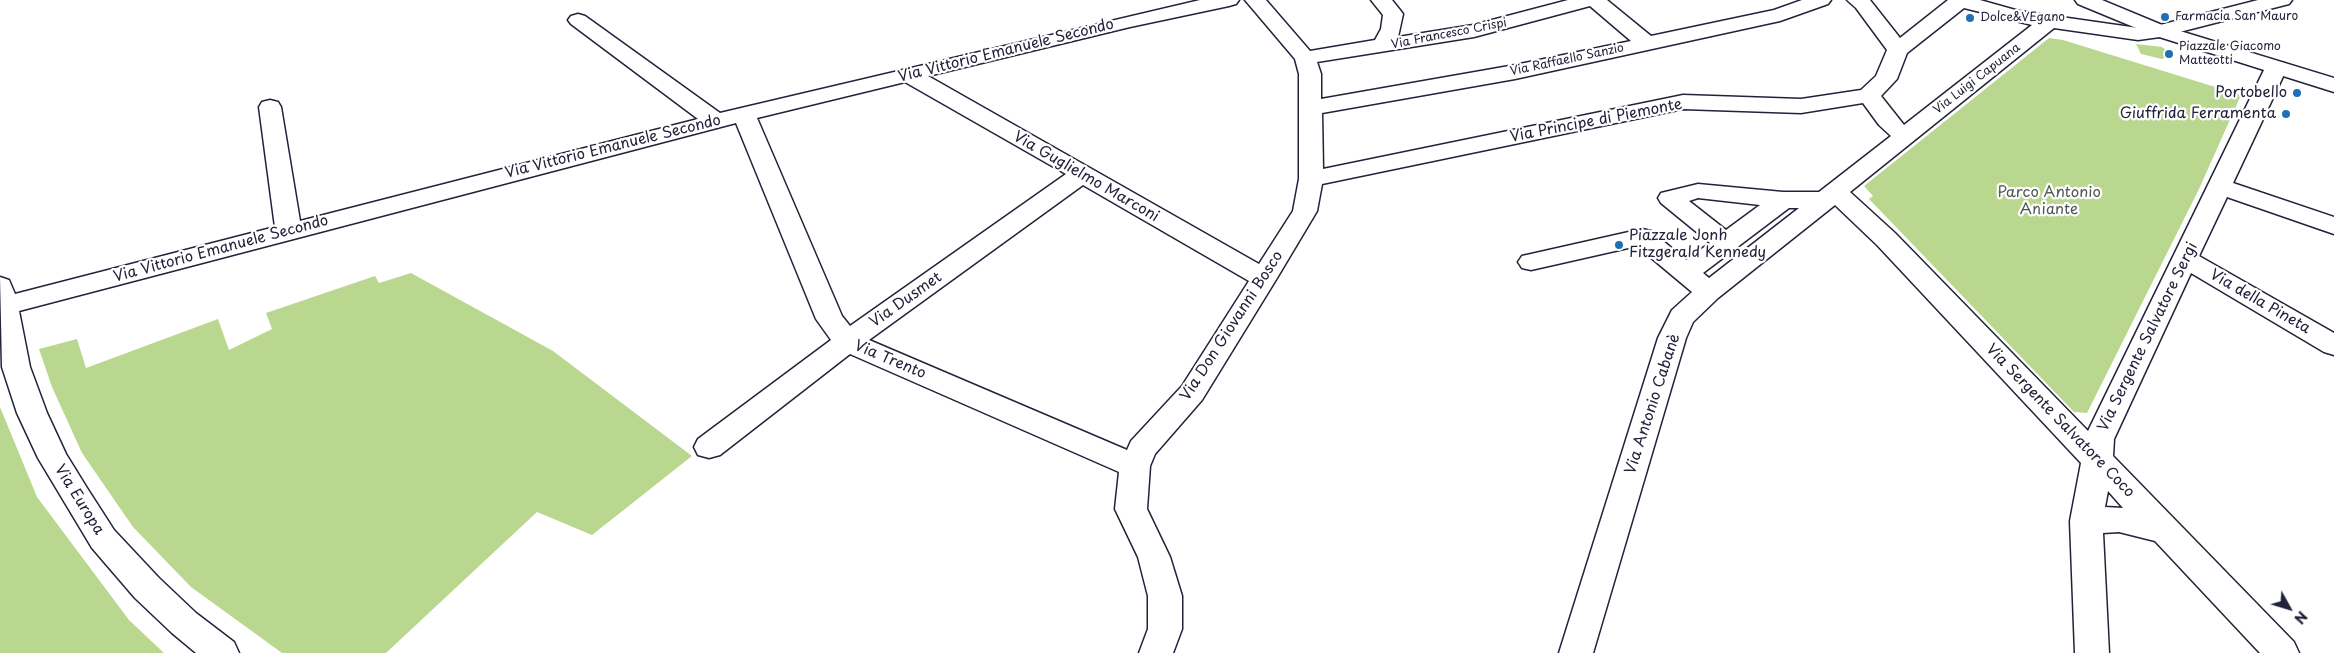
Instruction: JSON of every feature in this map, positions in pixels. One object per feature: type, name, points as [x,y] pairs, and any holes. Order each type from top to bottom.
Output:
[{"type":"street","name":"Via Vittorio Emanuele Secondo","points":[[2,299],[288,231],[716,121],[908,74],[1159,6],[1229,0]]},
{"type":"street","name":"Via Don Giovanni Bosco","points":[[1156,653],[1164,629],[1165,596],[1154,557],[1131,509],[1134,466],[1142,449],[1192,393],[1264,278],[1305,211],[1311,179],[1310,74],[1305,58],[1255,0]]},
{"type":"street","points":[[1381,0],[1392,14],[1391,29],[1383,46]]},
{"type":"street","name":"Via Francesco Crispi","points":[[1305,58],[1474,31],[1591,0]]},
{"type":"street","points":[[1595,0],[1645,42]]},
{"type":"street","name":"Via Raffaello Sanzio","points":[[1310,108],[1515,72],[1645,42],[1780,14],[1821,0]]},
{"type":"street","points":[[1857,0],[1863,4],[1898,50]]},
{"type":"street","points":[[1906,135],[1896,130],[1869,95],[1886,80],[1898,50],[1959,0],[1986,9],[2048,23],[2138,34],[2160,31],[2235,10],[2282,0]]},
{"type":"street","points":[[2085,0],[2160,31],[2334,85]]},
{"type":"street","points":[[2217,0],[2235,10]]},
{"type":"street","points":[[578,20],[716,121]]},
{"type":"street","name":"Via Luigi Capuana","points":[[1906,135],[2048,23]]},
{"type":"street","name":"Via Sergente Salvatore Sergi","points":[[2092,653],[2086,521],[2099,439],[2276,68]]},
{"type":"street","name":"Via Guglielmo Marconi","points":[[908,74],[1264,278]]},
{"type":"street","name":"Via Principe di Piemonte","points":[[1311,179],[1683,102],[1801,106],[1848,100],[1869,95]]},
{"type":"street","points":[[270,107],[284,193],[288,231]]},
{"type":"street","name":"Via Trento","points":[[744,114],[830,319],[848,342],[1134,466]]},
{"type":"street","name":"Via Antonio Cabanè","points":[[1576,653],[1672,338],[1682,317],[1709,292],[1906,135]]},
{"type":"street","name":"Via Dusmet","points":[[709,447],[848,342],[1082,174]]},
{"type":"street","points":[[2220,187],[2334,226]]},
{"type":"street","points":[[1725,242],[1670,198],[1698,191],[1783,200],[1830,196]]},
{"type":"street","name":"Via Sergente Salvatore Coco","points":[[1830,196],[1886,239],[2282,653]]},
{"type":"street","points":[[1686,273],[1783,200]]},
{"type":"street","points":[[1531,262],[1642,237],[1709,292]]},
{"type":"street","name":"Via della Pineta","points":[[2186,259],[2334,345]]},
{"type":"street","name":"Via Europa","points":[[2,299],[16,366],[32,413],[53,458],[76,498],[103,539],[147,588],[184,623],[222,653]]},
{"type":"street","points":[[2086,521],[2119,519],[2166,531]]},
{"type":"green space","name":"Parco Antonio Aniante","points":[[2049,38],[2063,40],[2241,95],[2199,189],[2087,413],[2074,412],[1869,199],[1873,196],[1864,186]]},
{"type":"green space","points":[[2136,44],[2162,47],[2172,55],[2162,59],[2141,54]]},
{"type":"green space","points":[[411,273],[553,351],[692,456],[592,535],[537,512],[386,653],[282,653],[191,587],[133,527],[82,453],[52,387],[39,349],[77,339],[86,368],[218,319],[229,350],[272,329],[266,313],[375,276],[379,283]]},
{"type":"green space","points":[[0,407],[37,497],[129,620],[164,653],[0,653]]},
{"type":"place","name":"Farmacia San Mauro","points":[[2165,17]]},
{"type":"place","name":"Dolce&VEgano","points":[[1970,18]]},
{"type":"place","name":"Piazzale Giacomo Matteotti","points":[[2169,54]]},
{"type":"place","name":"Portobello","points":[[2297,93]]},
{"type":"place","name":"Giuffrida Ferramenta","points":[[2286,114]]},
{"type":"place","name":"Piazzale Jonh Fitzgerald Kennedy","points":[[1619,245]]}]
